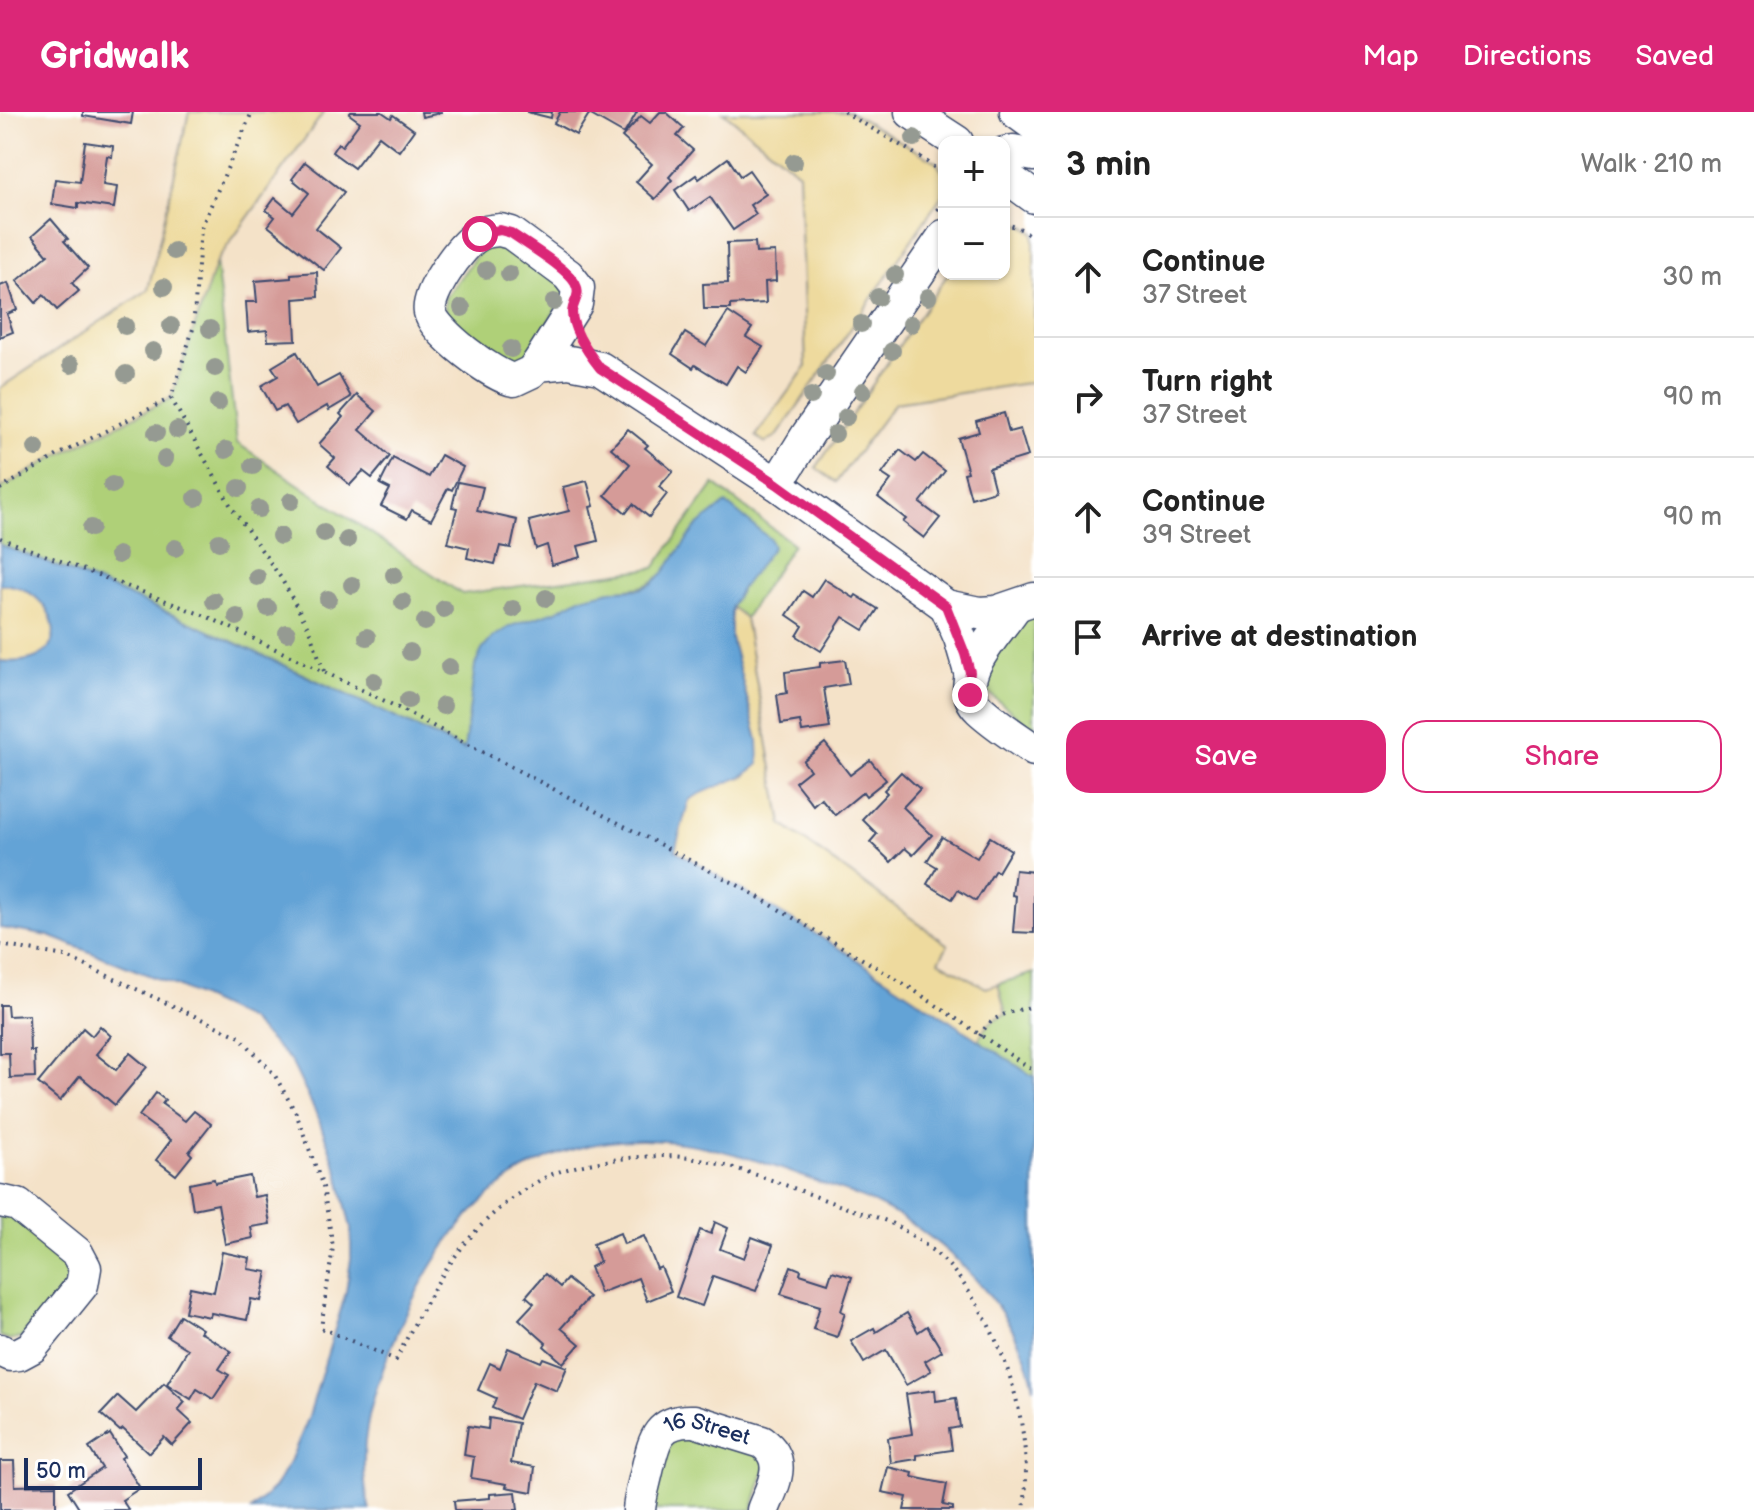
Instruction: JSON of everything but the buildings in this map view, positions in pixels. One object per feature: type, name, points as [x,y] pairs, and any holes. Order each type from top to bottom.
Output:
[{"type":"street","points":[[911,112],[948,136]]},
{"type":"street","points":[[1016,112],[1034,125]]},
{"type":"street","points":[[1010,152],[1034,155]]},
{"type":"street","points":[[1010,181],[1024,196]]},
{"type":"street","points":[[500,230],[511,233],[574,280],[578,296],[572,311],[537,365],[531,372],[514,380],[496,374],[438,329],[429,311],[432,291],[471,240],[480,234],[500,230]]},
{"type":"street","points":[[777,484],[938,245]]},
{"type":"street","points":[[572,311],[582,341],[600,368]]},
{"type":"street","points":[[537,365],[569,362],[600,368],[777,484],[946,606],[979,613],[1025,603]]},
{"type":"street","points":[[970,672],[1025,603]]},
{"type":"street","points":[[946,606],[970,672],[968,688],[979,708],[1034,750]]},
{"type":"street","points":[[0,1201],[18,1205],[77,1253],[85,1268],[82,1285],[32,1347],[11,1355],[0,1350]]},
{"type":"street","name":"16 Street","points":[[639,1510],[653,1443],[665,1427],[684,1420],[762,1442],[769,1448],[778,1463],[778,1472],[763,1510]]},
{"type":"path","points":[[0,489],[171,398],[193,329],[201,228],[252,112]]},
{"type":"path","points":[[844,112],[938,170]]},
{"type":"path","points":[[1010,225],[1034,239]]},
{"type":"path","points":[[171,398],[232,508],[281,578],[308,627],[324,671]]},
{"type":"path","points":[[0,538],[208,617],[455,737],[693,861],[906,985],[1034,1071]]},
{"type":"path","points":[[0,945],[65,956],[240,1037],[274,1074],[296,1113],[323,1187],[333,1247],[321,1328],[396,1360],[422,1309],[469,1237],[506,1202],[549,1176],[606,1160],[681,1156],[747,1173],[898,1226],[951,1267],[985,1318],[1012,1370],[1022,1410],[1029,1485],[1024,1510]]},
{"type":"path","points":[[980,1036],[994,1018],[1034,1006]]},
{"type":"green space","points":[[499,240],[567,289],[527,360],[510,366],[445,324],[445,298],[482,248]]},
{"type":"green space","points":[[216,262],[237,443],[462,594],[654,568],[714,484],[793,544],[745,618],[731,607],[741,589],[663,573],[649,584],[592,596],[498,634],[480,656],[465,750],[177,616],[0,545],[0,489],[58,455],[171,398]]},
{"type":"green space","points":[[1034,611],[1034,730],[984,689],[985,669],[1026,616]]},
{"type":"green space","points":[[1034,973],[1034,1077],[978,1040],[989,1024],[1006,1014],[998,984]]},
{"type":"green space","points":[[0,1213],[8,1213],[70,1259],[73,1277],[21,1338],[10,1340],[0,1336]]},
{"type":"green space","points":[[675,1431],[757,1448],[767,1463],[752,1510],[647,1510]]},
{"type":"sand","points":[[189,112],[324,112],[216,262],[171,398],[58,455],[0,489],[0,388],[148,290]]},
{"type":"sand","points":[[723,112],[850,112],[936,162],[938,201],[778,435],[765,443],[756,436],[806,367],[799,173]]},
{"type":"sand","points":[[1010,223],[1023,225],[1034,233],[1034,382],[895,403],[836,482],[816,468],[944,280],[1010,280]]},
{"type":"sand","points":[[0,584],[20,588],[37,598],[48,611],[54,627],[52,641],[44,653],[27,661],[0,661]]},
{"type":"sand","points":[[731,607],[745,618],[782,824],[948,945],[939,961],[986,988],[998,984],[1006,1014],[989,1024],[978,1040],[847,953],[674,850],[689,800],[704,789],[746,776],[758,740],[731,638]]},
{"type":"water","points":[[726,503],[770,539],[773,547],[731,607],[731,638],[758,740],[759,764],[743,776],[689,800],[675,850],[847,953],[1034,1077],[1034,1388],[1026,1360],[996,1305],[954,1257],[904,1219],[851,1194],[737,1155],[671,1142],[637,1140],[603,1143],[535,1164],[512,1178],[471,1213],[437,1257],[399,1329],[374,1395],[364,1463],[370,1510],[251,1510],[275,1487],[291,1459],[308,1419],[346,1292],[351,1229],[338,1172],[317,1115],[291,1061],[249,1020],[179,987],[49,936],[0,928],[0,661],[26,660],[44,653],[52,641],[53,626],[48,611],[36,598],[20,588],[0,584],[0,545],[177,617],[464,750],[475,665],[493,637],[511,626],[556,611],[580,598],[616,590],[640,589],[652,584],[696,527]]},
{"type":"route","points":[[480,234],[500,230],[511,233],[574,280],[578,288],[572,311],[576,326],[600,368],[777,484],[946,606],[970,672],[970,695]]}]
